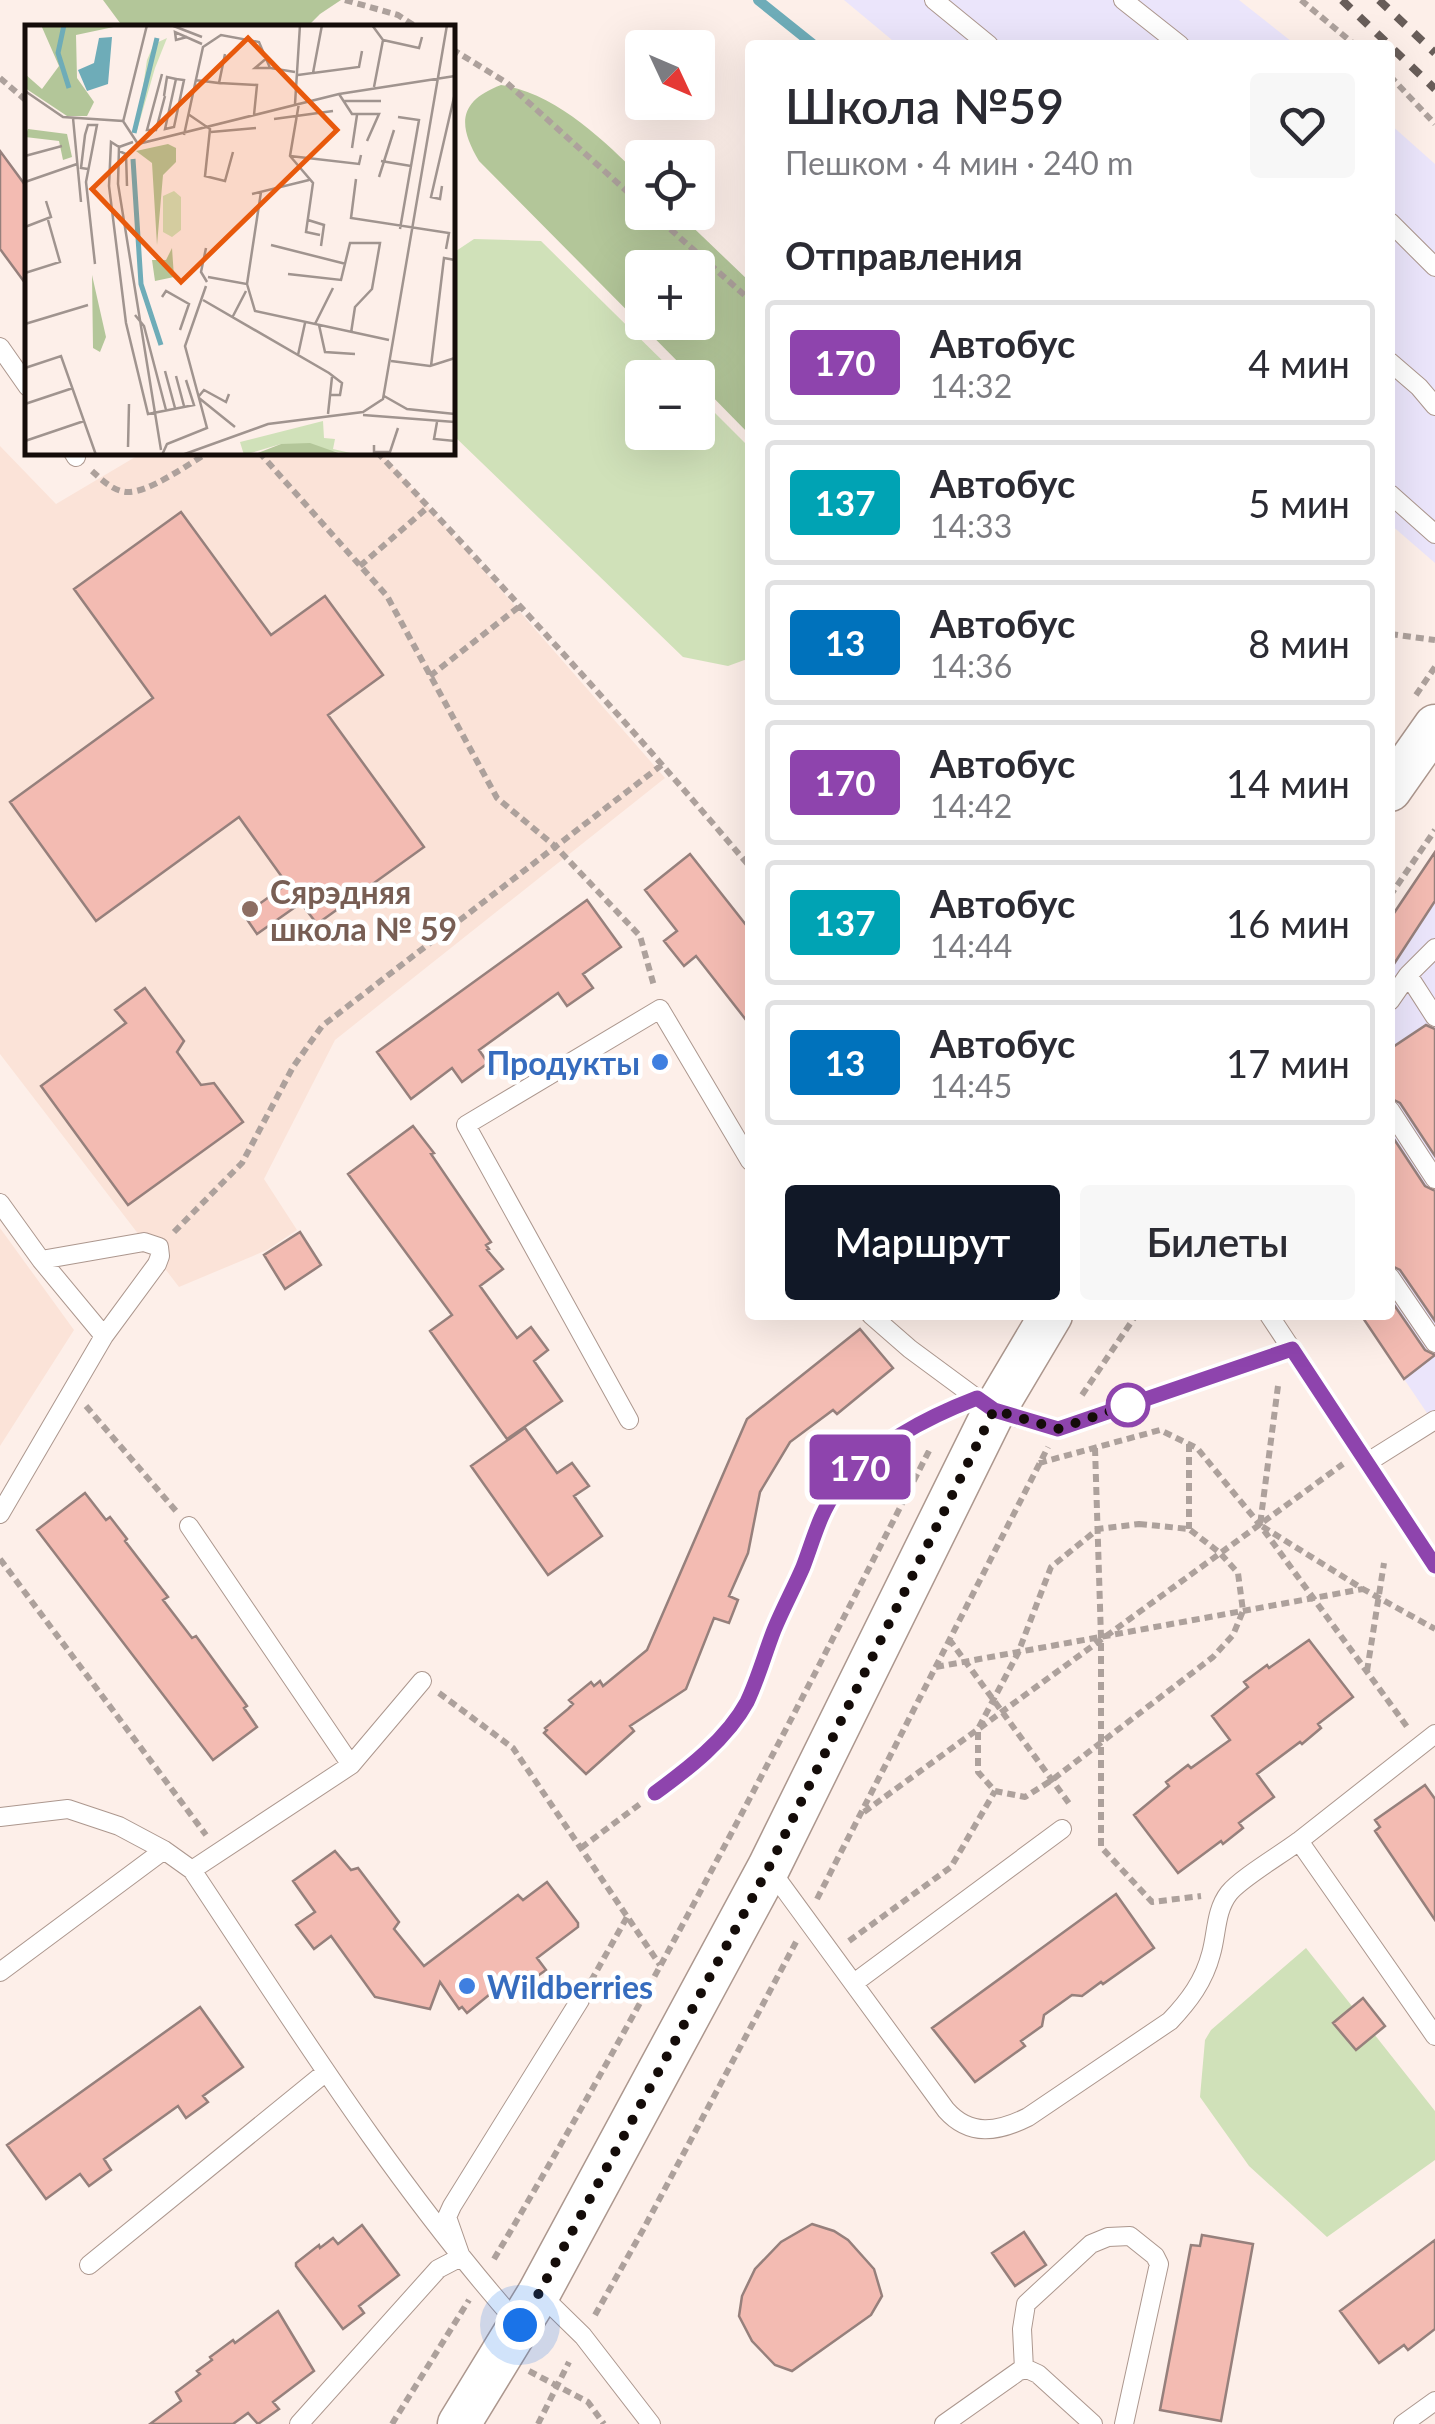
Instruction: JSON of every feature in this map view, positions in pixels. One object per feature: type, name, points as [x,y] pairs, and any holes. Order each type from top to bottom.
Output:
[{"type":"street","points":[[1395,783],[1435,726]]},
{"type":"street","points":[[459,2424],[529,2309],[769,1867],[985,1404],[1047,1320]]},
{"type":"lane","points":[[934,0],[982,40]]},
{"type":"lane","points":[[1122,0],[1174,40]]},
{"type":"lane","points":[[1395,227],[1435,266]]},
{"type":"lane","points":[[0,347],[25,383]]},
{"type":"lane","points":[[1395,366],[1435,406]]},
{"type":"lane","points":[[1395,498],[1435,534]]},
{"type":"lane","points":[[1395,994],[1435,948]]},
{"type":"lane","points":[[1408,975],[1435,1017]]},
{"type":"lane","points":[[628,1420],[466,1125],[660,1009],[745,1153]]},
{"type":"lane","points":[[1395,1118],[1435,1180]]},
{"type":"lane","points":[[0,1203],[40,1260],[104,1336]]},
{"type":"lane","points":[[0,1514],[104,1336],[160,1256],[159,1247],[144,1242],[40,1260]]},
{"type":"lane","points":[[1395,1284],[1435,1343]]},
{"type":"lane","points":[[877,1320],[985,1404],[1058,1429],[1292,1349]]},
{"type":"lane","points":[[1272,1320],[1435,1566]]},
{"type":"lane","points":[[655,1793],[690,1768],[746,1703],[816,1529],[836,1492],[864,1463],[924,1420],[952,1408],[985,1404]]},
{"type":"lane","points":[[1364,1457],[1435,1420]]},
{"type":"lane","points":[[188,1526],[351,1764]]},
{"type":"lane","points":[[192,1870],[351,1764],[422,1681]]},
{"type":"lane","points":[[769,1867],[955,2120],[976,2130],[1008,2127],[1170,2021],[1190,2000],[1200,1982],[1212,1953],[1220,1909],[1230,1892],[1428,1740]]},
{"type":"lane","points":[[0,1816],[68,1809],[118,1826],[192,1870],[326,2072],[460,2258],[480,2281],[584,2336],[651,2424]]},
{"type":"lane","points":[[854,1983],[1062,1829]]},
{"type":"lane","points":[[1299,1841],[1435,2036]]},
{"type":"lane","points":[[0,1972],[164,1850]]},
{"type":"lane","points":[[460,2258],[447,2218],[452,2206],[580,2000]]},
{"type":"lane","points":[[89,2265],[326,2072]]},
{"type":"lane","points":[[1024,2369],[1022,2330],[1026,2304],[1091,2244],[1130,2236],[1155,2256],[1158,2264],[1124,2424]]},
{"type":"lane","points":[[299,2424],[438,2269],[460,2258]]},
{"type":"lane","points":[[944,2424],[1024,2369],[1033,2370],[1093,2424]]},
{"type":"lane","points":[[1403,2424],[1435,2401]]},
{"type":"path","points":[[345,0],[398,15],[413,25]]},
{"type":"path","points":[[1301,0],[1349,40]]},
{"type":"path","points":[[455,51],[506,83],[625,189]]},
{"type":"path","points":[[0,78],[25,99]]},
{"type":"path","points":[[1395,81],[1435,124]]},
{"type":"path","points":[[672,230],[745,296]]},
{"type":"path","points":[[75,455],[107,485],[126,492],[143,489],[204,455]]},
{"type":"path","points":[[261,455],[387,596],[497,798],[556,847],[640,936],[660,1009]]},
{"type":"path","points":[[379,455],[663,764],[745,861]]},
{"type":"path","points":[[360,566],[428,507]]},
{"type":"path","points":[[430,676],[520,606]]},
{"type":"path","points":[[1395,635],[1435,640]]},
{"type":"path","points":[[159,1247],[242,1162],[293,1067],[322,1026],[663,764]]},
{"type":"path","points":[[1395,889],[1435,830]]},
{"type":"path","points":[[595,2315],[808,1919],[1038,1464],[1133,1320]]},
{"type":"path","points":[[1260,1524],[1278,1386]]},
{"type":"path","points":[[73,1390],[188,1526]]},
{"type":"path","points":[[392,2424],[550,2165],[754,1792],[952,1408]]},
{"type":"path","points":[[1038,1464],[1160,1430],[1197,1448],[1260,1524],[1367,1672],[1428,1740]]},
{"type":"path","points":[[1188,1444],[1190,1529]]},
{"type":"path","points":[[1095,1448],[1102,1847]]},
{"type":"path","points":[[860,1814],[1260,1524],[1364,1457]]},
{"type":"path","points":[[1139,1524],[1190,1529],[1238,1573],[1242,1611],[1232,1634],[1213,1657],[1052,1780],[1026,1797],[995,1791],[978,1772],[978,1729],[1018,1653],[1051,1568],[1098,1529],[1139,1524]]},
{"type":"path","points":[[1260,1524],[1435,1630]]},
{"type":"path","points":[[0,1559],[219,1852]]},
{"type":"path","points":[[1367,1672],[1384,1563]]},
{"type":"path","points":[[935,1667],[1363,1589]]},
{"type":"path","points":[[949,1640],[1072,1807]]},
{"type":"path","points":[[422,1681],[513,1748],[660,1965]]},
{"type":"path","points":[[832,1953],[951,1867],[995,1791]]},
{"type":"path","points":[[581,1848],[655,1793]]},
{"type":"path","points":[[1092,1834],[1152,1902],[1230,1892]]},
{"type":"path","points":[[580,2000],[627,1917]]},
{"type":"path","points":[[448,2333],[462,2340]]},
{"type":"path","points":[[538,2424],[569,2362]]},
{"type":"path","points":[[529,2370],[588,2402],[604,2424]]},
{"type":"shaded area","points":[[844,0],[1239,0],[1290,40],[892,40]]},
{"type":"shaded area","points":[[1395,128],[1435,164],[1435,563],[1395,528]]},
{"type":"shaded area","name":"Сярэдняя школа № 59","points":[[0,446],[56,504],[139,455],[383,455],[665,778],[335,1040],[264,1179],[297,1230],[267,1250],[179,1287],[0,1054]]},
{"type":"shaded area","points":[[1435,851],[1435,1425],[1364,1320],[1395,1320],[1395,911]]},
{"type":"shaded area","points":[[0,1228],[74,1330],[0,1446]]},
{"type":"green space","points":[[103,0],[341,0],[309,25],[122,25]]},
{"type":"green space","points":[[501,85],[560,108],[625,162],[625,230],[696,230],[745,277],[745,430],[715,399],[715,360],[676,360],[656,340],[715,340],[715,250],[625,250],[625,308],[479,161],[465,125],[470,106]]},
{"type":"green space","points":[[474,239],[541,241],[625,324],[625,340],[641,340],[662,360],[625,360],[625,450],[715,450],[715,413],[745,443],[745,660],[728,666],[683,657],[455,437],[455,252]]},
{"type":"green space","points":[[1306,1948],[1435,2111],[1435,2160],[1327,2237],[1249,2166],[1200,2097],[1205,2040],[1211,2030]]},
{"type":"building","points":[[0,151],[25,185],[25,283],[0,249]]},
{"type":"building","points":[[181,512],[271,635],[325,596],[383,675],[328,715],[424,847],[317,924],[301,903],[257,934],[244,915],[287,884],[239,817],[96,921],[10,802],[153,698],[74,589]]},
{"type":"building","points":[[1435,852],[1435,901],[1395,962],[1395,912]]},
{"type":"building","points":[[690,854],[745,924],[745,1019],[696,956],[684,966],[664,941],[677,931],[645,890]]},
{"type":"building","points":[[587,900],[621,947],[583,974],[593,988],[567,1006],[558,993],[479,1050],[488,1063],[462,1082],[452,1068],[411,1099],[377,1052]]},
{"type":"building","points":[[145,988],[184,1041],[177,1052],[201,1085],[214,1083],[243,1122],[128,1205],[41,1086],[126,1023],[115,1010]]},
{"type":"building","points":[[1426,1025],[1435,1029],[1435,1156],[1395,1100],[1395,1046]]},
{"type":"building","points":[[413,1126],[491,1242],[486,1245],[487,1250],[503,1269],[480,1286],[517,1338],[531,1327],[548,1350],[534,1361],[562,1401],[507,1439],[430,1331],[452,1315],[348,1174]]},
{"type":"building","points":[[1395,1141],[1425,1186],[1435,1191],[1435,1321],[1395,1268]]},
{"type":"building","points":[[300,1232],[321,1265],[285,1289],[264,1255]]},
{"type":"building","points":[[1395,1306],[1425,1350],[1435,1355],[1404,1379],[1364,1320],[1395,1320]]},
{"type":"building","points":[[860,1329],[893,1368],[837,1414],[833,1410],[790,1442],[760,1492],[748,1553],[729,1596],[738,1600],[729,1623],[714,1618],[686,1689],[630,1726],[634,1731],[586,1774],[544,1733],[545,1728],[591,1682],[594,1686],[600,1681],[603,1686],[647,1650],[747,1419]]},
{"type":"building","points":[[525,1428],[557,1473],[572,1463],[589,1486],[574,1496],[602,1536],[548,1575],[471,1466]]},
{"type":"building","points":[[85,1493],[127,1539],[168,1597],[163,1600],[192,1638],[196,1636],[247,1706],[244,1708],[257,1727],[213,1760],[37,1530]]},
{"type":"building","points":[[1309,1640],[1353,1697],[1318,1724],[1321,1728],[1302,1744],[1257,1774],[1274,1797],[1239,1823],[1243,1828],[1223,1844],[1221,1841],[1178,1873],[1134,1815],[1169,1786],[1166,1782],[1230,1740],[1212,1716],[1248,1687],[1244,1682]]},
{"type":"building","points":[[1425,1785],[1435,1799],[1435,1920],[1375,1831],[1380,1827],[1375,1820]]},
{"type":"building","points":[[335,1851],[351,1870],[358,1868],[399,1922],[394,1929],[424,1966],[518,1895],[523,1900],[547,1882],[578,1927],[537,1958],[546,1970],[526,1984],[517,1972],[467,2013],[462,2007],[459,2009],[440,1982],[430,2009],[375,1997],[331,1936],[314,1949],[296,1925],[315,1912],[293,1881]]},
{"type":"building","points":[[1116,1894],[1154,1948],[1103,1984],[1082,1996],[1072,1995],[1044,2015],[1042,2026],[1021,2041],[1025,2046],[975,2082],[932,2028]]},
{"type":"building","points":[[1363,1998],[1385,2026],[1356,2050],[1333,2023]]},
{"type":"building","points":[[200,2007],[243,2067],[203,2096],[208,2102],[186,2118],[178,2106],[104,2159],[111,2170],[89,2186],[80,2174],[46,2199],[7,2145]]},
{"type":"building","points":[[812,2224],[848,2240],[874,2269],[882,2296],[871,2315],[792,2371],[775,2365],[752,2341],[739,2316],[742,2296],[755,2269],[781,2242]]},
{"type":"building","points":[[362,2225],[399,2275],[359,2306],[364,2313],[343,2329],[296,2263],[333,2238],[338,2244]]},
{"type":"building","points":[[1024,2232],[1046,2265],[1015,2286],[992,2253]]},
{"type":"building","points":[[1202,2235],[1253,2244],[1221,2421],[1160,2410],[1191,2245],[1200,2246]]},
{"type":"building","points":[[1435,2240],[1435,2329],[1408,2350],[1404,2345],[1379,2363],[1340,2311]]},
{"type":"building","points":[[278,2311],[314,2371],[273,2402],[279,2409],[258,2424],[248,2413],[233,2424],[150,2424],[181,2401],[176,2392],[200,2374],[197,2371],[212,2360],[210,2357]]},
{"type":"waterway","points":[[758,0],[808,40]]},
{"type":"railway","points":[[1342,0],[1384,40]]},
{"type":"railway","points":[[1379,0],[1435,53]]},
{"type":"railway","points":[[1395,51],[1435,89]]},
{"type":"bus line","name":"170","points":[[655,1793],[690,1768],[746,1703],[816,1529],[836,1492],[892,1441],[924,1420],[977,1398],[994,1410],[1058,1429],[1292,1349],[1435,1566]]},
{"type":"place","name":"Сярэдняя школа № 59","points":[[250,909]]},
{"type":"place","name":"Продукты","points":[[660,1062]]},
{"type":"place","name":"Wildberries","points":[[467,1986]]},
{"type":"route","points":[[520,2325],[769,1867],[994,1410],[1058,1429],[1128,1405]]}]
